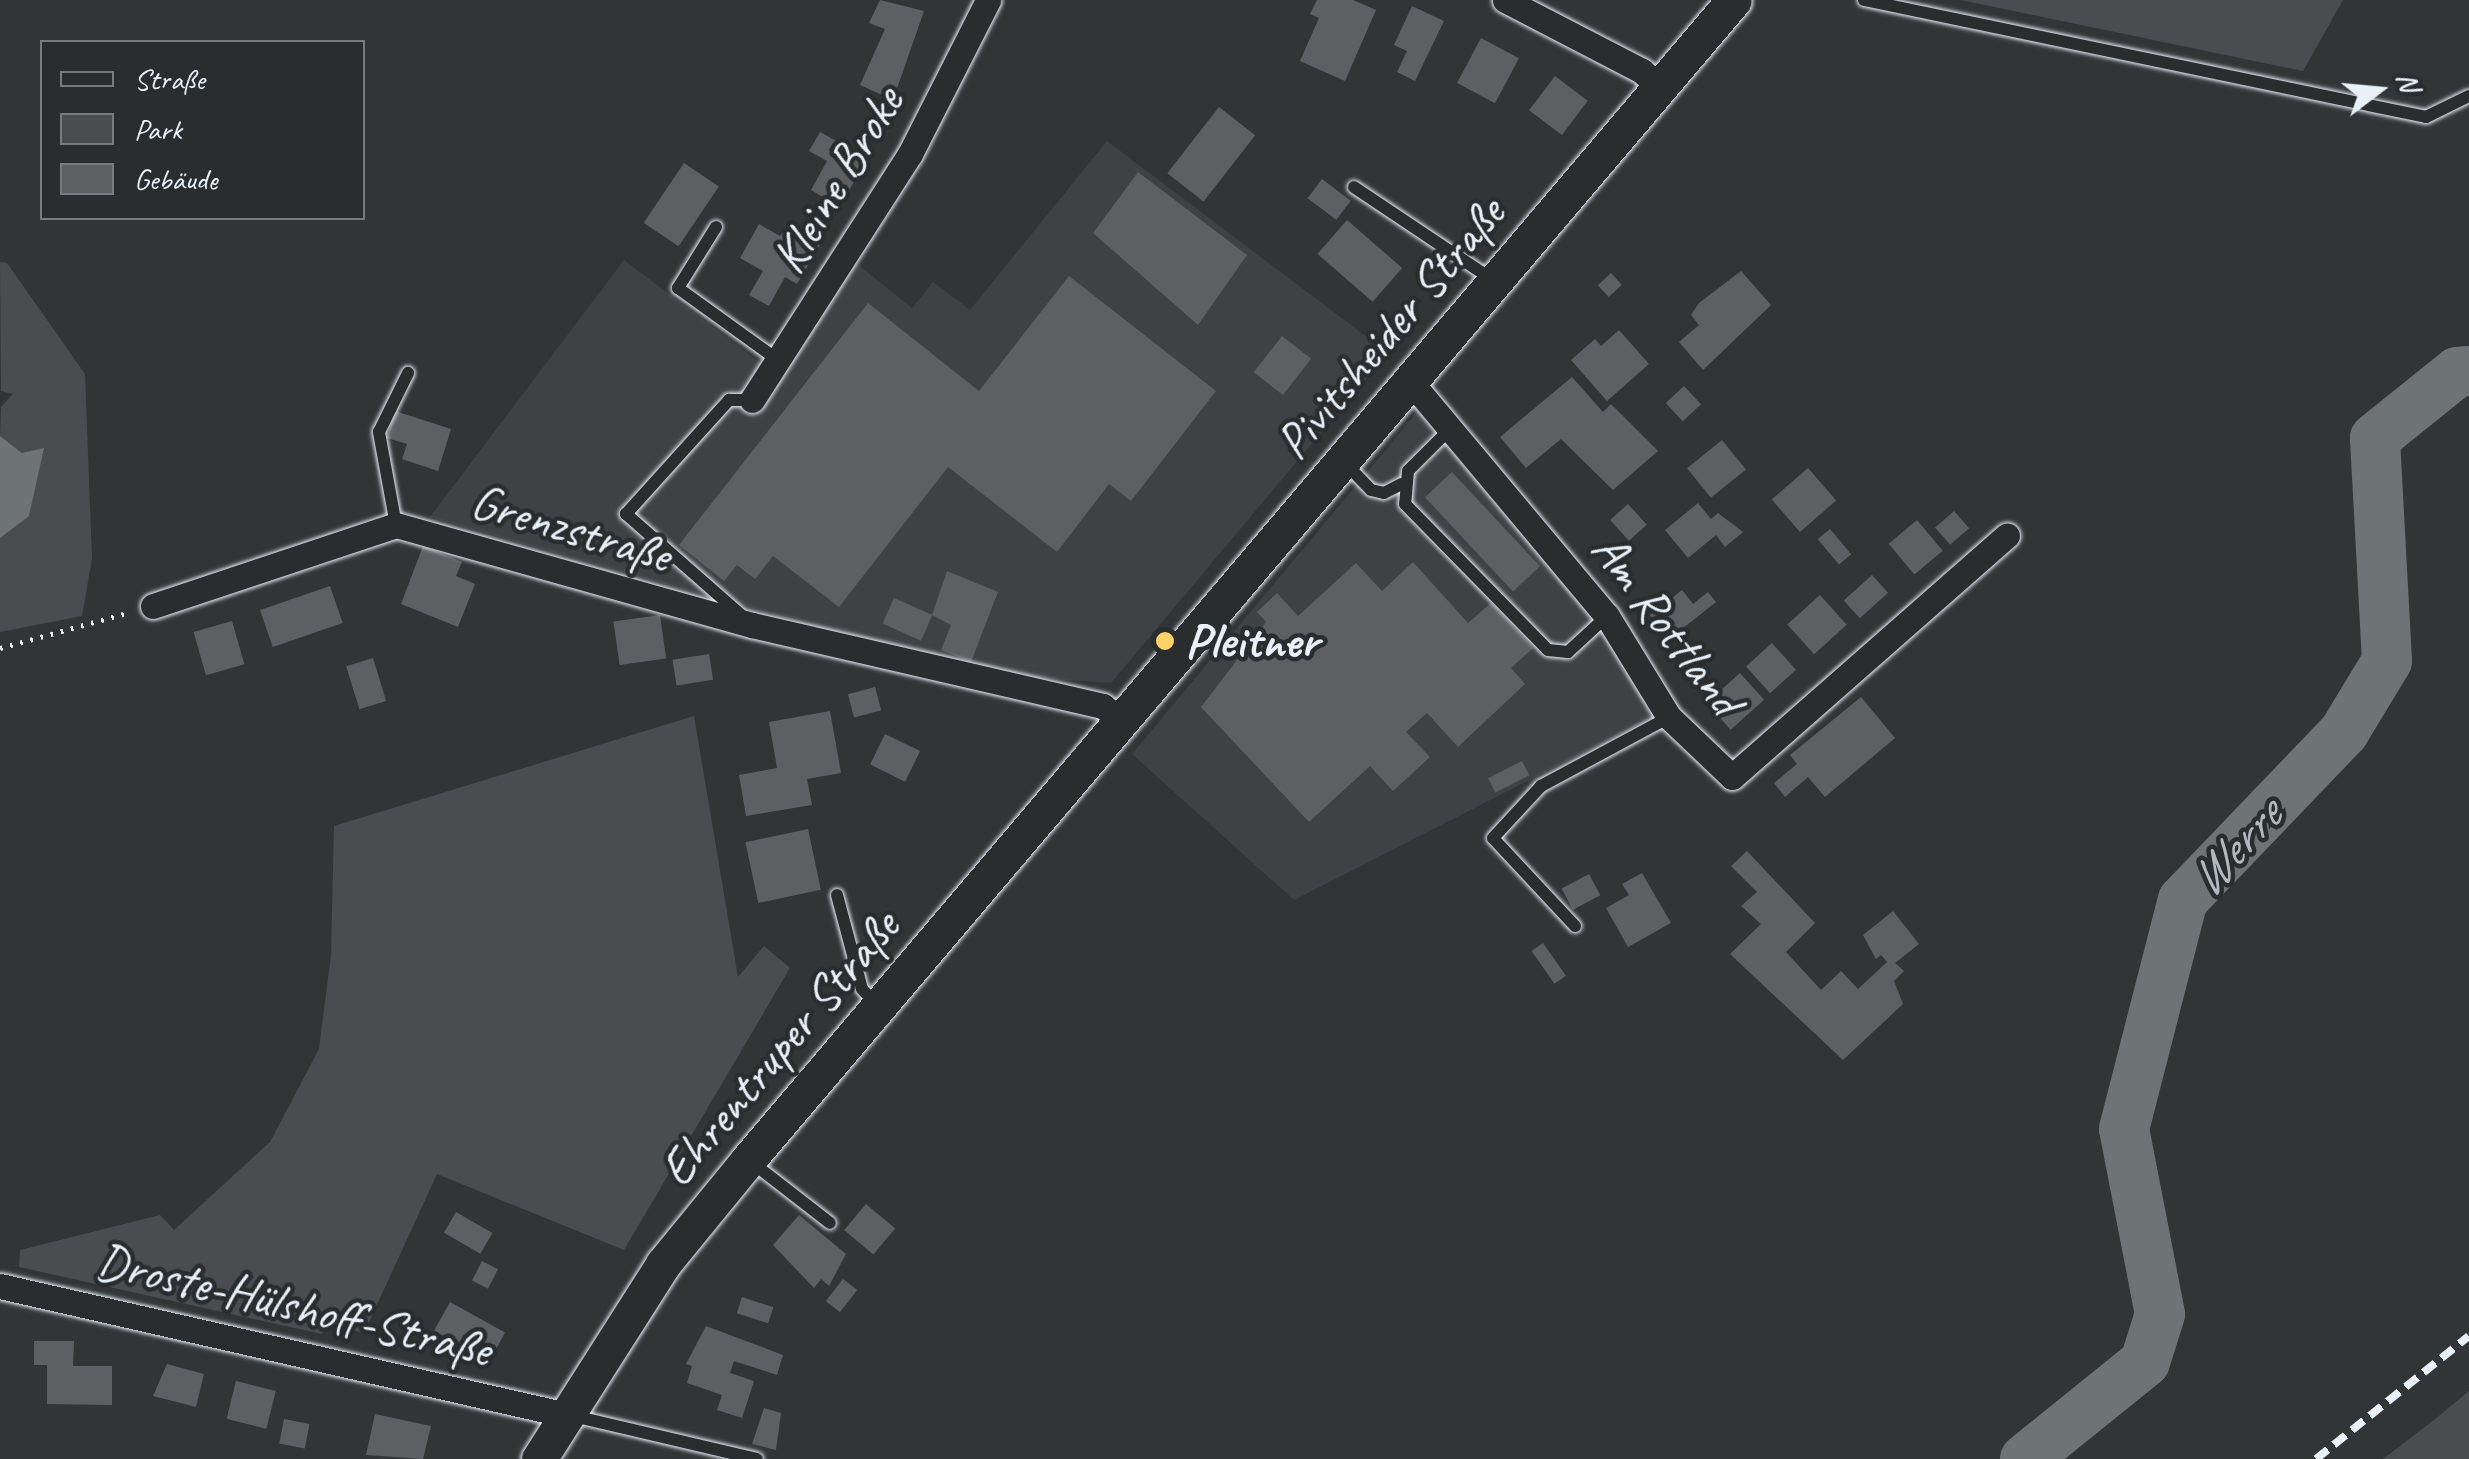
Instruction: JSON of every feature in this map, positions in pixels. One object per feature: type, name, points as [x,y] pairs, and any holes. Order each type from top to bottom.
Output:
[{"type":"main road","name":"Pivitsheider Straße","points":[[1121,721],[1343,462],[1406,378],[1495,281],[1734,0]]},
{"type":"main road","name":"Ehrentruper Straße","points":[[539,1459],[663,1264],[1121,721]]},
{"type":"street","name":"Kleine Broke","points":[[752,400],[780,362],[910,154],[988,0]]},
{"type":"street","points":[[1505,0],[1642,71],[1660,88]]},
{"type":"street","name":"Am Rottland","points":[[1406,378],[1454,426],[1607,616],[1669,718],[1732,776],[2007,535]]},
{"type":"street","name":"Grenzstraße","points":[[153,606],[396,525],[752,626],[1103,706],[1121,721]]},
{"type":"street","name":"Droste-Hülshoff-Straße","points":[[0,1286],[567,1415]]},
{"type":"lane","points":[[1864,0],[2426,117],[2469,96]]},
{"type":"lane","points":[[1354,187],[1495,281]]},
{"type":"lane","points":[[716,227],[678,288],[780,362]]},
{"type":"lane","points":[[396,525],[379,432],[408,373]]},
{"type":"lane","points":[[752,400],[728,400],[626,514],[752,626]]},
{"type":"lane","points":[[1343,462],[1371,490],[1384,493],[1402,484],[1454,426]]},
{"type":"lane","points":[[1402,484],[1405,504],[1548,650],[1568,652],[1607,616]]},
{"type":"lane","points":[[1575,926],[1493,838],[1541,786],[1669,718]]},
{"type":"lane","points":[[838,895],[862,990],[878,1007]]},
{"type":"lane","points":[[748,1160],[830,1223]]},
{"type":"lane","points":[[567,1415],[757,1459]]},
{"type":"path","points":[[0,648],[153,606]]},
{"type":"shaded area","points":[[1107,141],[1388,353],[1111,683],[981,674],[430,517],[624,260],[781,379],[852,260],[912,308],[933,282],[970,310]]},
{"type":"shaded area","points":[[1433,393],[1675,706],[1294,900],[1132,754]]},
{"type":"shaded area","points":[[0,436],[22,453],[44,448],[29,516],[0,538]]},
{"type":"green space","points":[[1961,0],[2343,0],[2303,71]]},
{"type":"green space","points":[[0,262],[7,263],[85,374],[92,559],[82,616],[0,632],[0,538],[29,515],[43,449],[22,453],[0,436],[1,407],[13,394],[1,391]]},
{"type":"green space","points":[[694,716],[738,977],[764,946],[790,968],[624,1250],[437,1174],[364,1333],[327,1324],[322,1334],[19,1267],[20,1250],[160,1215],[174,1230],[270,1142],[319,1049],[331,955],[334,826]]},
{"type":"green space","points":[[2469,1391],[2469,1459],[2383,1459],[2434,1420]]},
{"type":"building","points":[[880,0],[924,11],[893,100],[860,85],[885,29],[869,23]]},
{"type":"building","points":[[1317,0],[1353,0],[1376,10],[1345,81],[1300,61],[1319,18],[1310,14]]},
{"type":"building","points":[[1412,6],[1444,21],[1415,81],[1397,72],[1407,51],[1394,45]]},
{"type":"building","points":[[1481,38],[1519,58],[1495,103],[1457,83]]},
{"type":"building","points":[[1555,76],[1588,101],[1562,135],[1529,110]]},
{"type":"building","points":[[1219,107],[1255,135],[1204,202],[1167,173]]},
{"type":"building","points":[[820,132],[867,158],[840,207],[811,190],[827,161],[809,151]]},
{"type":"building","points":[[684,163],[719,186],[679,246],[644,223]]},
{"type":"building","points":[[1138,172],[1247,255],[1198,325],[1093,233]]},
{"type":"building","points":[[1322,179],[1351,201],[1336,220],[1308,198]]},
{"type":"building","points":[[1347,220],[1402,268],[1373,302],[1317,254]]},
{"type":"building","points":[[759,224],[780,236],[786,226],[820,245],[797,284],[785,277],[769,306],[749,295],[763,271],[740,258]]},
{"type":"building","points":[[1741,271],[1771,305],[1703,370],[1679,342],[1699,325],[1691,315],[1699,303]]},
{"type":"building","points":[[1611,273],[1622,285],[1609,297],[1598,285]]},
{"type":"building","points":[[1069,276],[1216,391],[1131,501],[1109,484],[1057,552],[948,467],[839,607],[773,556],[755,579],[737,565],[724,581],[679,545],[868,303],[979,391]]},
{"type":"building","points":[[1619,330],[1649,364],[1607,401],[1571,360],[1595,339],[1601,346]]},
{"type":"building","points":[[1282,336],[1311,359],[1283,395],[1254,372]]},
{"type":"building","points":[[1572,377],[1603,412],[1611,404],[1658,451],[1613,490],[1561,439],[1526,468],[1500,437]]},
{"type":"building","points":[[1684,386],[1701,404],[1683,421],[1666,403]]},
{"type":"building","points":[[395,411],[451,429],[438,471],[402,459],[407,444],[387,438]]},
{"type":"building","points":[[1722,440],[1746,470],[1711,498],[1687,468]]},
{"type":"building","points":[[1808,468],[1836,500],[1800,532],[1772,499]]},
{"type":"building","points":[[1452,472],[1540,566],[1513,592],[1425,497]]},
{"type":"building","points":[[1698,503],[1711,519],[1718,513],[1743,532],[1725,547],[1716,535],[1688,558],[1665,530]]},
{"type":"building","points":[[1628,504],[1647,525],[1629,541],[1610,520]]},
{"type":"building","points":[[1954,511],[1969,528],[1950,545],[1935,527]]},
{"type":"building","points":[[1917,520],[1943,551],[1914,574],[1889,544]]},
{"type":"building","points":[[1830,529],[1851,554],[1839,565],[1818,539]]},
{"type":"building","points":[[423,546],[462,562],[456,576],[475,584],[458,627],[401,604]]},
{"type":"building","points":[[1413,562],[1468,623],[1491,603],[1533,648],[1511,668],[1525,684],[1458,747],[1427,713],[1406,732],[1430,757],[1393,791],[1370,766],[1309,822],[1201,707],[1266,622],[1257,612],[1277,593],[1298,616],[1356,563],[1382,591]]},
{"type":"building","points":[[947,571],[998,592],[971,662],[941,650],[951,625],[932,615]]},
{"type":"building","points":[[1872,575],[1888,593],[1860,618],[1844,600]]},
{"type":"building","points":[[330,586],[343,623],[273,647],[260,610]]},
{"type":"building","points":[[1682,590],[1693,604],[1708,592],[1716,602],[1668,640],[1650,615]]},
{"type":"building","points":[[1820,595],[1847,625],[1814,654],[1787,624]]},
{"type":"building","points":[[894,598],[932,615],[921,641],[883,624]]},
{"type":"building","points":[[660,615],[666,659],[620,665],[613,622]]},
{"type":"building","points":[[232,621],[244,664],[206,675],[194,632]]},
{"type":"building","points":[[1772,643],[1796,670],[1770,693],[1746,666]]},
{"type":"building","points":[[709,654],[713,680],[677,685],[672,660]]},
{"type":"building","points":[[373,658],[386,701],[359,709],[346,666]]},
{"type":"building","points":[[1740,673],[1764,700],[1731,730],[1707,703]]},
{"type":"building","points":[[875,687],[881,710],[854,717],[848,694]]},
{"type":"building","points":[[1861,697],[1895,738],[1825,797],[1808,777],[1785,797],[1774,783],[1797,764],[1790,755]]},
{"type":"building","points":[[830,711],[841,773],[807,779],[812,805],[746,816],[739,775],[777,768],[769,722]]},
{"type":"building","points":[[885,734],[920,751],[905,782],[870,765]]},
{"type":"building","points":[[1522,761],[1529,775],[1495,793],[1488,778]]},
{"type":"building","points":[[808,829],[821,890],[758,903],[745,842]]},
{"type":"building","points":[[1747,851],[1815,923],[1786,952],[1821,990],[1841,971],[1858,989],[1887,962],[1881,955],[1876,959],[1863,935],[1893,911],[1919,944],[1895,963],[1904,971],[1894,981],[1903,1004],[1843,1060],[1730,954],[1761,924],[1741,906],[1757,892],[1731,866]]},
{"type":"building","points":[[1642,873],[1671,923],[1628,947],[1606,908],[1629,895],[1622,884]]},
{"type":"building","points":[[1589,874],[1600,895],[1573,910],[1562,889]]},
{"type":"building","points":[[1543,943],[1566,976],[1554,984],[1532,951]]},
{"type":"building","points":[[866,1204],[895,1228],[873,1254],[844,1230]]},
{"type":"building","points":[[456,1212],[492,1233],[480,1254],[444,1233]]},
{"type":"building","points":[[799,1215],[846,1254],[829,1286],[821,1279],[814,1288],[773,1245]]},
{"type":"building","points":[[482,1261],[498,1269],[488,1289],[472,1281]]},
{"type":"building","points":[[843,1279],[857,1290],[840,1312],[826,1301]]},
{"type":"building","points":[[742,1297],[773,1307],[768,1323],[737,1313]]},
{"type":"building","points":[[450,1302],[505,1333],[489,1361],[434,1331]]},
{"type":"building","points":[[706,1326],[783,1355],[777,1375],[734,1361],[730,1373],[754,1381],[742,1418],[717,1410],[722,1395],[687,1383],[692,1366],[686,1364]]},
{"type":"building","points":[[34,1341],[74,1341],[73,1366],[112,1366],[112,1405],[47,1404],[47,1365],[34,1365]]},
{"type":"building","points":[[167,1364],[204,1374],[196,1407],[153,1396]]},
{"type":"building","points":[[236,1381],[276,1391],[266,1429],[227,1419]]},
{"type":"building","points":[[764,1408],[781,1413],[776,1450],[752,1444]]},
{"type":"building","points":[[375,1414],[431,1426],[423,1459],[366,1455]]},
{"type":"building","points":[[284,1419],[310,1424],[305,1449],[279,1444]]},
{"type":"waterway","name":"Werre","points":[[2025,1459],[2145,1362],[2160,1314],[2124,1129],[2183,900],[2344,732],[2387,661],[2375,438],[2457,372],[2469,371]]},
{"type":"railway","points":[[2316,1459],[2469,1336]]},
{"type":"place","name":"Pleitner","points":[[1165,641]]}]
